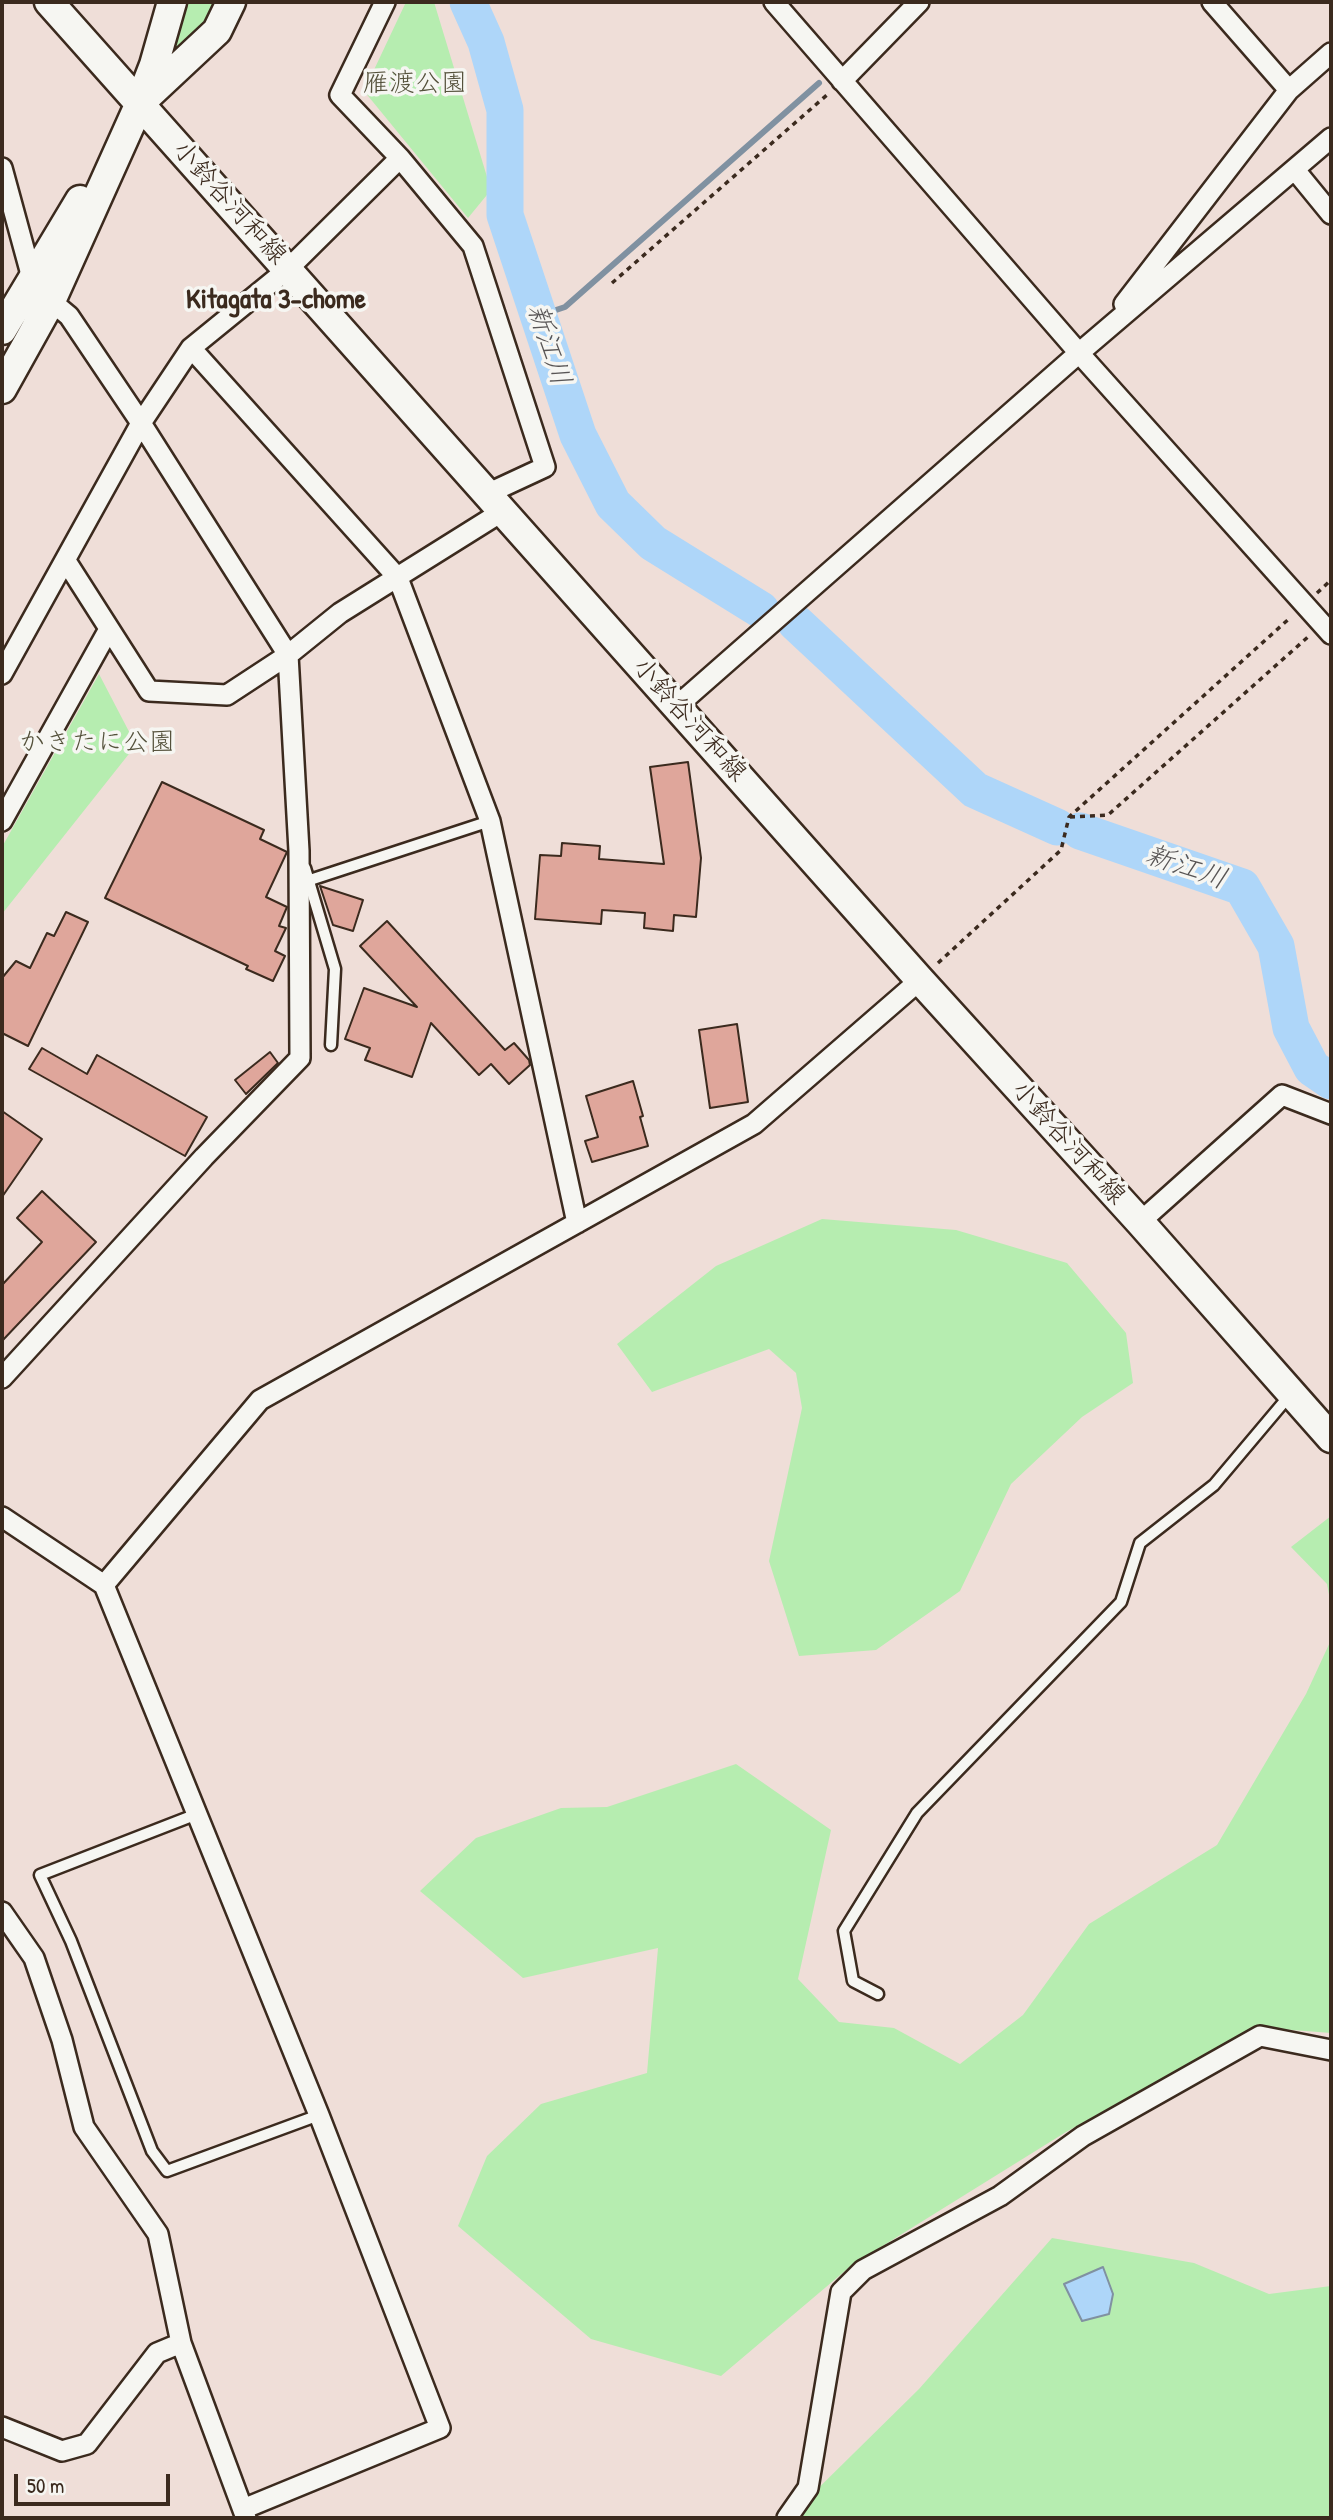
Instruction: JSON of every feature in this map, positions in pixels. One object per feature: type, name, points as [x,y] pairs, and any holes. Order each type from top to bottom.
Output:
[{"type":"main road","name":"小鈴谷河和線","points":[[50,2],[920,980],[1331,1437]]},
{"type":"main road","points":[[2,389],[51,301],[140,103],[172,2]]},
{"type":"main road","points":[[2,330],[140,103],[217,31],[231,2]]},
{"type":"street","points":[[66,561],[149,691],[227,695],[288,655],[340,613],[398,578],[545,467],[473,246],[400,158],[340,94],[384,2]]},
{"type":"street","points":[[774,2],[1079,353],[1327,629]]},
{"type":"street","points":[[842,81],[919,2]]},
{"type":"street","points":[[1212,2],[1289,90]]},
{"type":"street","points":[[1100,336],[1289,90],[1331,53]]},
{"type":"street","points":[[677,706],[1079,353],[1331,138]]},
{"type":"street","points":[[2,674],[141,423],[191,348],[288,269],[400,158]]},
{"type":"street","points":[[2,168],[32,278]]},
{"type":"street","points":[[1295,170],[1331,214]]},
{"type":"street","points":[[2,1378],[204,1157],[300,1058],[299,851],[288,655],[141,423],[69,316],[51,301]]},
{"type":"street","points":[[191,348],[398,578],[490,821],[577,1223]]},
{"type":"street","points":[[2,821],[109,629]]},
{"type":"street","points":[[104,1585],[260,1399],[754,1124],[920,980]]},
{"type":"street","points":[[1140,1222],[1282,1096],[1331,1114]]},
{"type":"street","points":[[2,1517],[104,1585],[318,2115],[440,2428],[244,2514],[181,2343],[158,2234],[84,2127],[62,2040],[34,1958],[2,1912]]},
{"type":"street","points":[[787,2518],[808,2488],[841,2292],[863,2270],[1000,2196],[1083,2136],[1260,2036],[1331,2050]]},
{"type":"street","points":[[2,2427],[62,2451],[88,2444],[157,2354],[181,2343]]},
{"type":"lane","points":[[310,880],[490,821]]},
{"type":"lane","points":[[299,851],[335,969],[331,1045]]},
{"type":"lane","points":[[878,1994],[853,1981],[844,1931],[917,1813],[1121,1602],[1140,1543],[1214,1485],[1292,1393]]},
{"type":"lane","points":[[197,1814],[40,1875],[71,1941],[152,2151],[167,2171],[318,2115]]},
{"type":"path","points":[[612,283],[842,81]]},
{"type":"path","points":[[920,980],[1061,850],[1069,817],[1331,580]]},
{"type":"path","points":[[1069,817],[1108,815],[1327,629]]},
{"type":"green space","points":[[183,2],[217,2],[209,19],[171,52]]},
{"type":"green space","name":"雁渡公園","points":[[406,2],[434,2],[491,190],[468,218],[364,91]]},
{"type":"green space","name":"かきたに公園","points":[[99,674],[136,745],[2,914],[2,847]]},
{"type":"green space","points":[[822,1219],[956,1230],[1067,1263],[1126,1333],[1133,1383],[1082,1417],[1011,1484],[960,1591],[876,1650],[799,1656],[769,1561],[802,1408],[796,1373],[769,1349],[652,1392],[617,1344],[716,1266]]},
{"type":"green space","points":[[1331,1516],[1331,1605],[1327,1584],[1291,1547]]},
{"type":"green space","points":[[1331,1640],[1331,2033],[1254,2027],[1066,2132],[852,2265],[721,2376],[591,2339],[458,2226],[487,2156],[541,2104],[647,2073],[658,1948],[523,1978],[420,1891],[476,1838],[561,1808],[607,1807],[736,1764],[831,1830],[798,1979],[839,2022],[894,2028],[960,2064],[1023,2015],[1089,1924],[1217,1845],[1306,1694]]},
{"type":"green space","points":[[1052,2238],[1194,2263],[1269,2294],[1331,2286],[1331,2518],[788,2518],[919,2389]]},
{"type":"water","points":[[1103,2267],[1113,2294],[1109,2314],[1082,2321],[1064,2284]]},
{"type":"building","points":[[688,762],[701,858],[696,917],[674,915],[673,931],[644,928],[645,913],[602,910],[601,924],[535,919],[540,855],[561,856],[562,843],[600,846],[599,859],[664,864],[650,767]]},
{"type":"building","points":[[162,782],[264,830],[260,839],[287,852],[266,897],[287,907],[279,926],[286,928],[275,951],[285,956],[273,981],[246,969],[248,966],[105,898]]},
{"type":"building","points":[[320,886],[363,900],[353,931],[333,925]]},
{"type":"building","points":[[66,912],[88,922],[28,1046],[2,1033],[2,978],[16,961],[30,968],[47,933],[54,936]]},
{"type":"building","points":[[387,921],[505,1050],[514,1043],[529,1060],[530,1065],[509,1084],[491,1064],[479,1075],[431,1023],[412,1077],[365,1060],[370,1048],[345,1039],[364,988],[417,1007],[360,946]]},
{"type":"building","points":[[737,1024],[748,1102],[710,1108],[699,1030]]},
{"type":"building","points":[[42,1048],[87,1074],[97,1055],[207,1117],[185,1156],[29,1069]]},
{"type":"building","points":[[270,1052],[278,1063],[246,1094],[235,1080]]},
{"type":"building","points":[[633,1081],[648,1146],[592,1162],[585,1141],[598,1137],[586,1096]]},
{"type":"building","points":[[2,1111],[42,1139],[2,1197]]},
{"type":"building","points":[[42,1191],[96,1242],[2,1341],[2,1285],[42,1242],[17,1218]]},
{"type":"waterway","name":"新江川","points":[[468,2],[486,42],[505,110],[505,215],[578,435],[613,504],[653,543],[761,610]]},
{"type":"waterway","points":[[538,316],[565,307],[819,83]]},
{"type":"waterway","name":"新江川","points":[[796,623],[975,790],[1057,827]]},
{"type":"waterway","name":"新江川","points":[[1080,831],[1242,887],[1276,946],[1291,1028],[1312,1068],[1331,1081]]},
{"type":"district","name":"Kitagata 3-chome","points":[[276,301]]}]
